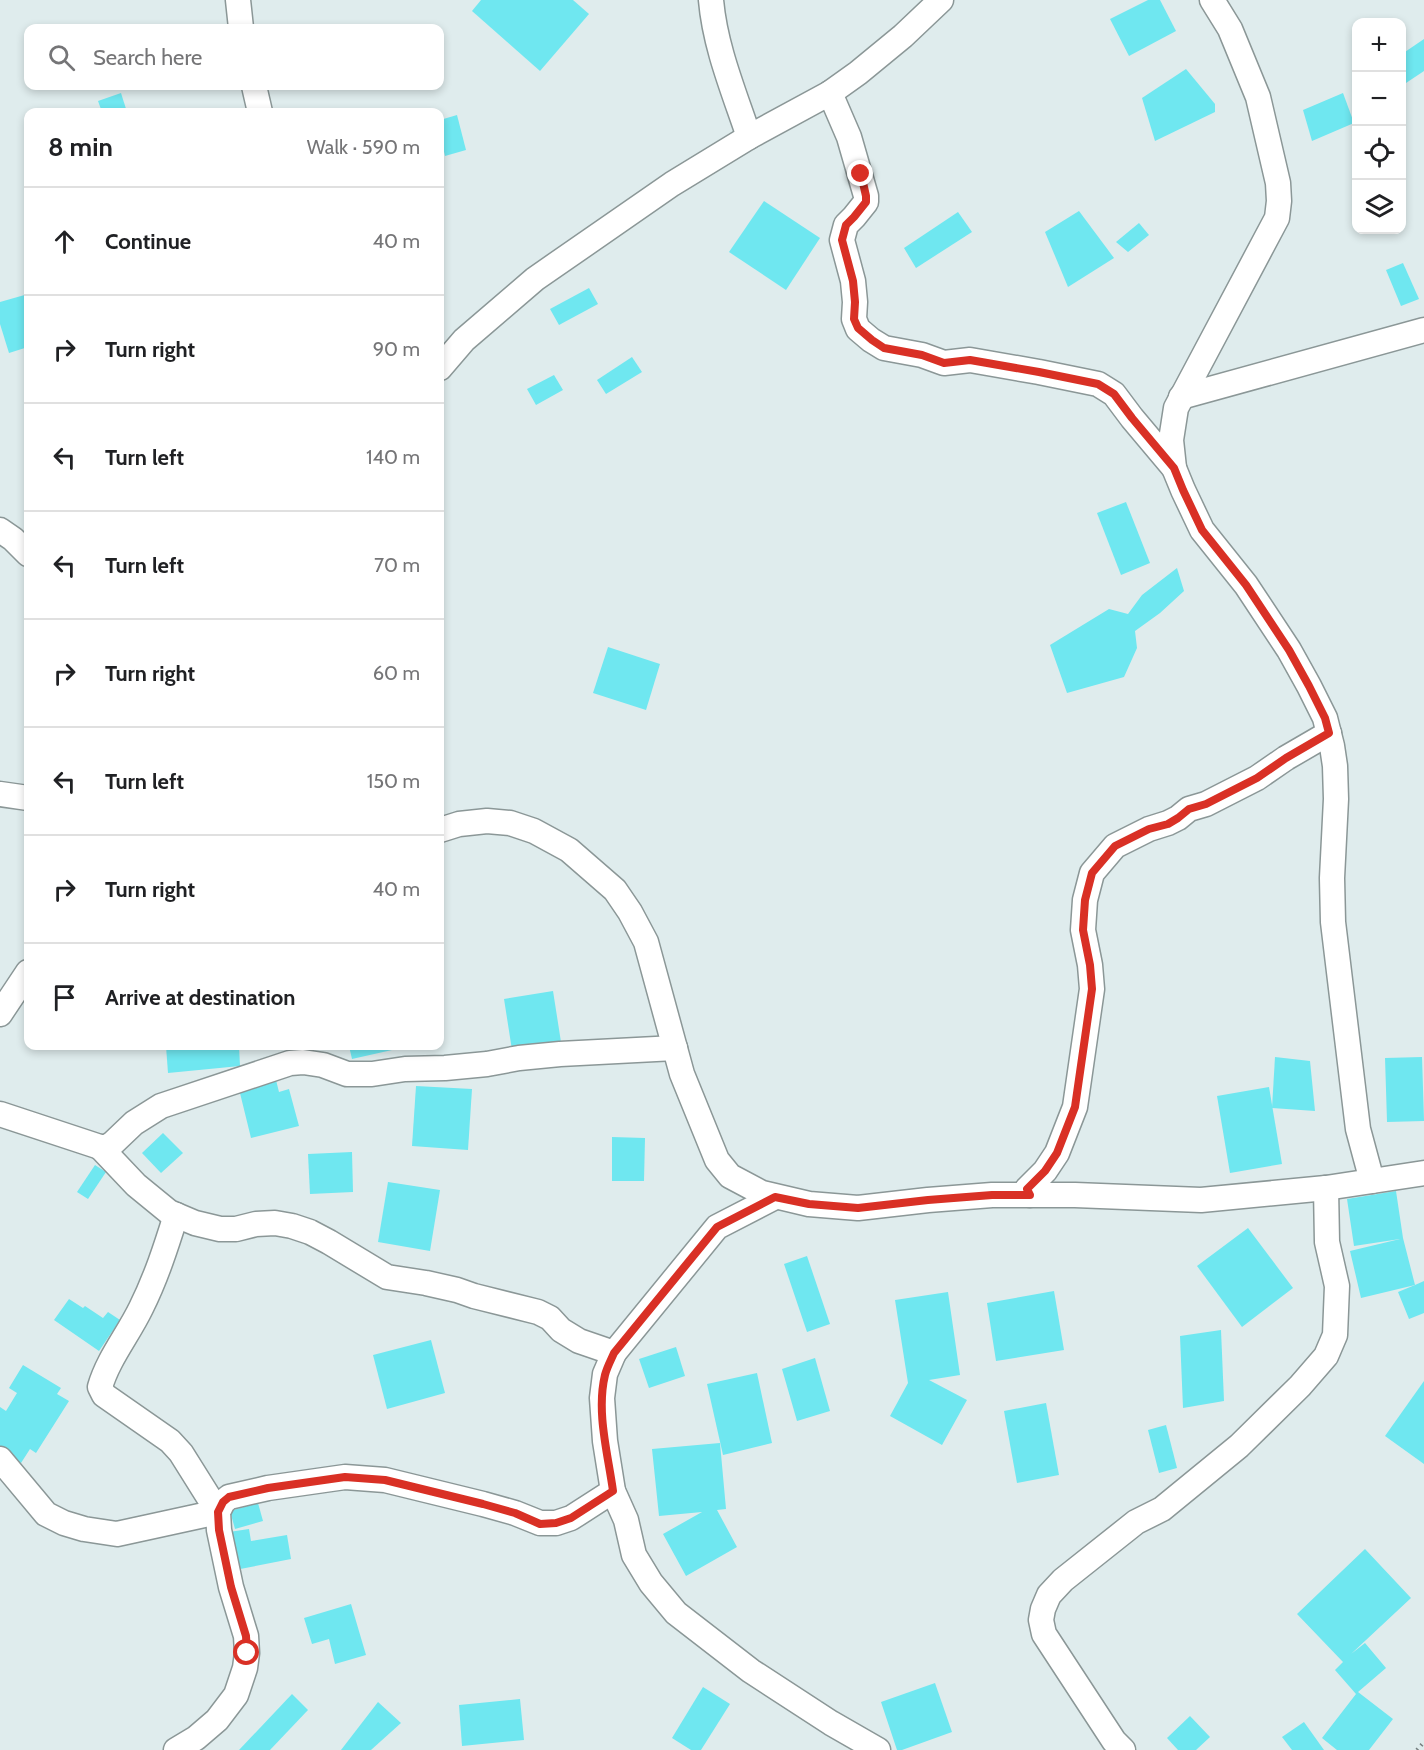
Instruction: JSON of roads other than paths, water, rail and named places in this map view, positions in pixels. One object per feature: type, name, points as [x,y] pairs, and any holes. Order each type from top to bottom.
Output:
[{"type":"street","points":[[237,0],[240,24]]},
{"type":"street","points":[[711,0],[717,41],[749,137]]},
{"type":"street","points":[[444,363],[464,340],[534,279],[672,184],[749,137],[830,93],[858,74],[941,0]]},
{"type":"street","points":[[1212,0],[1230,29],[1258,97],[1278,183],[1279,201],[1277,218],[1269,235],[1202,361],[1180,397],[1170,440],[1174,468],[1202,530],[1246,585],[1289,650],[1325,718],[1335,766],[1333,932],[1358,1128],[1372,1181]]},
{"type":"street","points":[[255,90],[259,108]]},
{"type":"street","points":[[830,93],[849,137],[866,196],[866,202],[846,225],[842,240],[853,281],[854,319],[858,328],[884,348],[922,355],[944,363],[970,360],[1098,384],[1114,394],[1174,468]]},
{"type":"street","points":[[1180,397],[1424,330]]},
{"type":"street","points":[[0,530],[24,550]]},
{"type":"street","points":[[1030,1195],[1027,1189],[1045,1171],[1057,1153],[1075,1107],[1092,989],[1083,930],[1085,900],[1092,873],[1115,846],[1149,829],[1168,824],[1189,809],[1206,804],[1257,778],[1329,733]]},
{"type":"street","points":[[0,794],[24,797]]},
{"type":"street","points":[[444,829],[459,824],[487,821],[510,823],[534,831],[569,850],[615,890],[646,942],[682,1074],[717,1160],[730,1176],[762,1193],[809,1204],[858,1208],[992,1195],[1201,1200],[1326,1188],[1424,1173]]},
{"type":"street","points":[[0,1014],[24,978]]},
{"type":"street","points":[[0,1114],[100,1147],[108,1147],[134,1123],[161,1106],[290,1064],[303,1062],[323,1065],[347,1074],[372,1074],[487,1064],[560,1054],[675,1048]]},
{"type":"street","points":[[100,1147],[136,1185],[169,1212],[195,1223],[220,1229],[275,1223],[292,1226],[329,1242],[387,1277],[457,1290],[538,1312],[550,1318],[561,1330],[579,1341],[614,1353]]},
{"type":"street","points":[[1123,1750],[1114,1741],[1044,1634],[1041,1620],[1043,1609],[1049,1595],[1063,1580],[1136,1522],[1162,1509],[1239,1446],[1300,1386],[1326,1356],[1335,1335],[1337,1286],[1327,1242],[1326,1188]]},
{"type":"street","points":[[775,1197],[717,1227],[614,1353],[605,1374],[602,1398],[605,1441],[613,1491],[626,1520],[634,1555],[651,1583],[676,1613],[751,1671],[831,1723],[878,1750]]},
{"type":"street","points":[[176,1215],[161,1260],[141,1308],[104,1372],[100,1387],[104,1395],[170,1441],[181,1453],[218,1512],[219,1530],[231,1587],[246,1636],[245,1668],[236,1695],[217,1720],[196,1738],[176,1750]]},
{"type":"street","points":[[0,1459],[46,1514],[84,1529],[117,1534],[218,1512]]},
{"type":"street","points":[[218,1512],[223,1502],[229,1497],[268,1488],[345,1477],[385,1480],[515,1513],[540,1524],[556,1523],[571,1518],[613,1491]]}]
